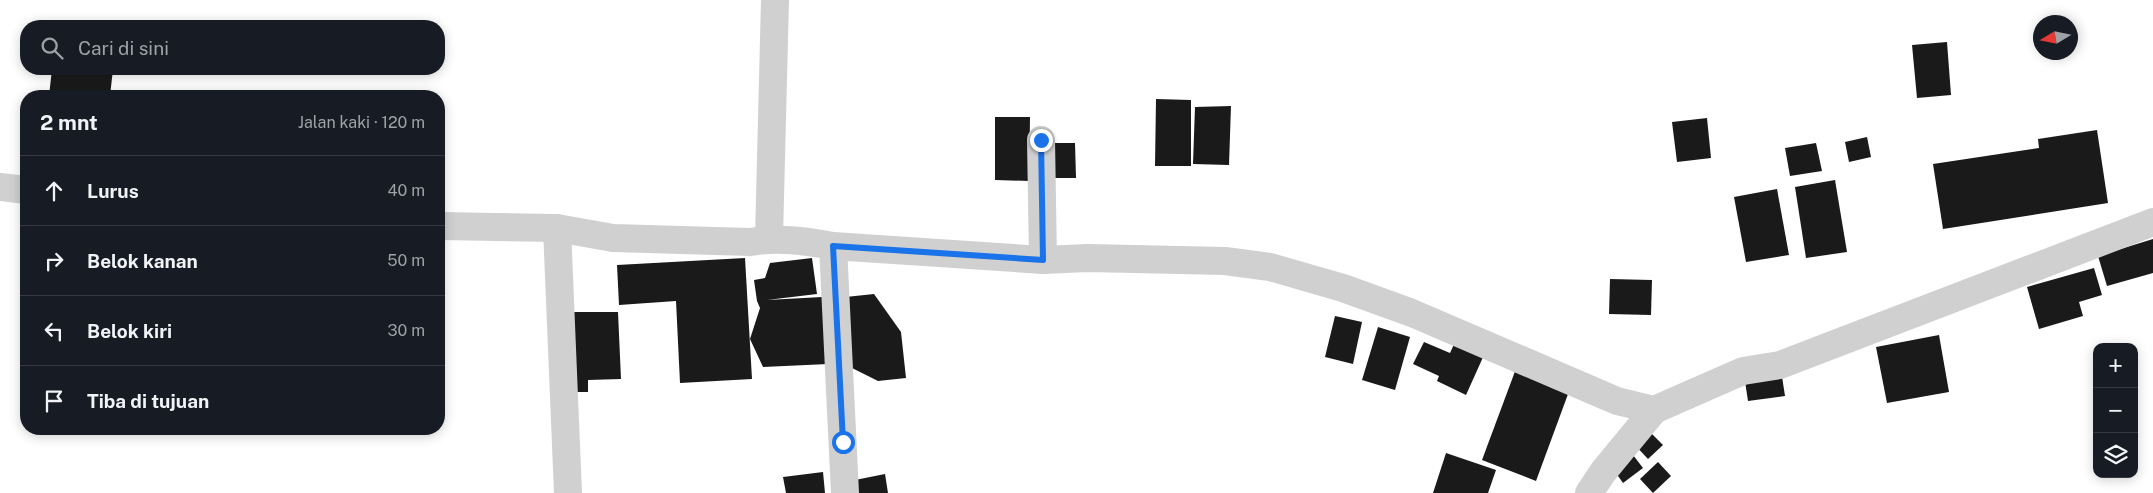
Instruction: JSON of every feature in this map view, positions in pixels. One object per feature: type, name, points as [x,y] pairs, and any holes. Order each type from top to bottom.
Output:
[{"type":"street","points":[[769,238],[775,0]]},
{"type":"street","points":[[1041,140],[1043,260]]},
{"type":"street","points":[[0,187],[20,189]]},
{"type":"street","points":[[1589,493],[1603,472],[1654,410],[1743,371],[1780,365],[2153,222]]},
{"type":"street","points":[[445,226],[557,228],[613,238],[750,242],[769,238],[833,246],[1043,260],[1088,258],[1225,262],[1270,267],[1352,291],[1412,313],[1618,401],[1654,410]]},
{"type":"street","points":[[557,228],[568,493]]},
{"type":"street","points":[[833,246],[845,493]]},
{"type":"building","points":[[1947,42],[1951,95],[1917,98],[1912,45]]},
{"type":"building","points":[[51,75],[112,75],[111,90],[50,90]]},
{"type":"building","points":[[1156,99],[1191,100],[1191,166],[1155,166]]},
{"type":"building","points":[[1231,106],[1229,165],[1193,164],[1195,107]]},
{"type":"building","points":[[995,117],[1030,117],[1029,181],[995,180]]},
{"type":"building","points":[[1707,118],[1711,158],[1677,162],[1672,122]]},
{"type":"building","points":[[2097,130],[2108,203],[1943,229],[1933,164],[2039,148],[2038,139]]},
{"type":"building","points":[[1867,137],[1871,157],[1849,162],[1845,142]]},
{"type":"building","points":[[1046,143],[1075,143],[1076,178],[1046,178]]},
{"type":"building","points":[[1816,143],[1822,171],[1790,176],[1785,148]]},
{"type":"building","points":[[1835,180],[1847,252],[1806,258],[1795,187]]},
{"type":"building","points":[[1777,189],[1789,255],[1746,262],[1734,197]]},
{"type":"building","points":[[2153,239],[2153,273],[2107,286],[2098,256]]},
{"type":"building","points":[[745,258],[752,379],[680,383],[676,301],[619,305],[617,265]]},
{"type":"building","points":[[812,258],[817,294],[767,300],[822,297],[828,364],[763,367],[750,339],[760,308],[754,280],[765,278],[770,263]]},
{"type":"building","points":[[2094,268],[2102,295],[2079,302],[2083,316],[2039,329],[2027,287]]},
{"type":"building","points":[[1610,279],[1652,280],[1651,315],[1609,314]]},
{"type":"building","points":[[874,294],[901,332],[906,378],[878,381],[844,364],[836,298]]},
{"type":"building","points":[[572,312],[618,312],[621,379],[588,380],[588,392],[574,392]]},
{"type":"building","points":[[1335,316],[1362,322],[1353,364],[1325,357]]},
{"type":"building","points":[[1378,327],[1410,337],[1395,390],[1362,380]]},
{"type":"building","points":[[1939,335],[1949,392],[1887,403],[1876,347]]},
{"type":"building","points":[[1424,342],[1450,353],[1455,342],[1484,355],[1466,395],[1437,381],[1439,376],[1413,364]]},
{"type":"building","points":[[1517,366],[1571,386],[1536,481],[1482,460]]},
{"type":"building","points":[[1781,370],[1785,396],[1748,401],[1744,375]]},
{"type":"building","points":[[1646,428],[1663,445],[1648,459],[1632,442]]},
{"type":"building","points":[[1630,451],[1643,468],[1623,483],[1611,466]]},
{"type":"building","points":[[1446,453],[1496,470],[1488,493],[1433,493]]},
{"type":"building","points":[[1658,462],[1671,476],[1653,493],[1640,479]]},
{"type":"building","points":[[823,472],[825,493],[786,493],[783,477]]},
{"type":"building","points":[[885,474],[888,493],[847,493],[845,482]]},
{"type":"route","points":[[843,442],[833,246],[1043,260],[1041,140]]}]
